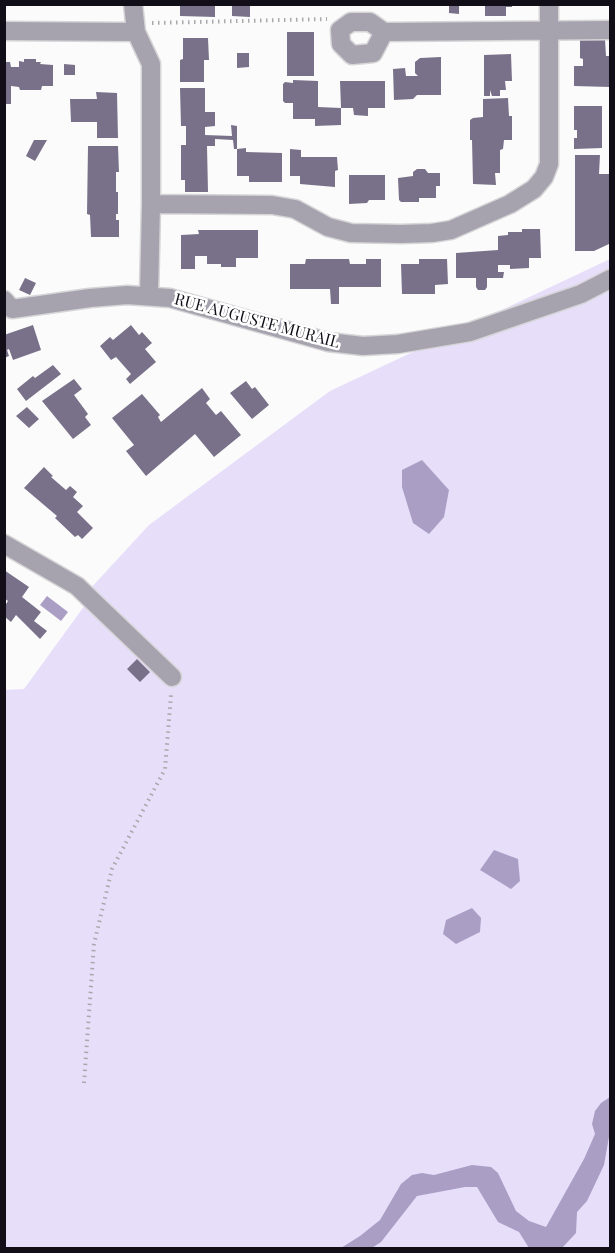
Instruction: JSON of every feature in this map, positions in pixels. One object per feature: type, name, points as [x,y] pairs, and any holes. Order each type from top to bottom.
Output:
[{"type":"street","points":[[134,4],[136,28],[151,64],[152,204],[149,295]]},
{"type":"street","points":[[152,204],[272,205],[295,209],[328,227],[351,234],[432,233],[451,230],[510,204],[534,189],[544,177],[549,164],[549,4]]},
{"type":"street","points":[[384,32],[373,53],[352,55],[340,44],[340,30],[351,22],[370,22],[384,32],[610,30]]},
{"type":"street","points":[[4,31],[136,28]]},
{"type":"street","name":"RUE AUGUSTE MURAIL","points":[[7,309],[90,298],[149,295],[170,298],[328,342],[363,346],[398,344],[470,332],[582,294],[610,279]]},
{"type":"street","points":[[4,544],[77,586],[172,677]]},
{"type":"path","points":[[136,28],[327,19],[340,30]]},
{"type":"path","points":[[84,1083],[94,944],[112,869],[165,769],[172,677]]},
{"type":"shaded area","points":[[610,259],[610,1247],[5,1248],[4,690],[24,689],[93,594],[89,590],[149,525],[330,391]],"holes":[[[101,604],[172,676],[168,685]]]},
{"type":"shaded area","points":[[422,460],[449,490],[444,517],[429,534],[413,523],[402,487],[402,470]]},
{"type":"shaded area","points":[[47,596],[68,612],[61,621],[40,605]]},
{"type":"shaded area","points":[[494,850],[518,859],[520,881],[511,889],[480,870]]},
{"type":"shaded area","points":[[472,908],[481,918],[480,932],[456,944],[443,934],[446,920]]},
{"type":"shaded area","points":[[610,1097],[610,1131],[604,1165],[587,1201],[577,1212],[576,1233],[562,1248],[529,1248],[519,1232],[498,1222],[477,1187],[465,1187],[417,1196],[381,1242],[372,1248],[341,1248],[380,1220],[401,1184],[412,1175],[422,1173],[434,1175],[472,1165],[491,1167],[498,1173],[516,1211],[529,1221],[546,1227],[584,1159],[595,1134],[592,1124],[595,1111]]},
{"type":"building","points":[[180,4],[215,4],[215,17],[180,16]]},
{"type":"building","points":[[232,4],[250,4],[250,17],[232,16]]},
{"type":"building","points":[[449,4],[459,4],[459,14],[449,13]]},
{"type":"building","points":[[485,4],[512,4],[512,7],[506,7],[506,16],[485,16]]},
{"type":"building","points":[[287,32],[314,32],[314,76],[287,76]]},
{"type":"building","points":[[183,38],[208,38],[209,60],[204,60],[204,82],[180,82]]},
{"type":"building","points":[[580,39],[605,40],[606,56],[610,56],[610,87],[574,86],[574,66],[583,66],[583,59],[580,58]]},
{"type":"building","points":[[237,53],[249,53],[249,67],[237,68]]},
{"type":"building","points":[[511,54],[512,81],[505,81],[506,90],[500,90],[500,96],[492,96],[490,90],[490,96],[484,96],[484,55]]},
{"type":"building","points":[[441,57],[441,95],[417,95],[413,99],[394,100],[393,69],[405,68],[406,76],[418,76],[415,73],[415,62],[420,58]]},
{"type":"building","points":[[24,59],[36,59],[36,62],[41,62],[40,64],[53,65],[53,86],[42,86],[41,90],[20,90],[19,87],[11,86],[11,104],[4,104],[4,62],[10,62],[11,67],[19,67],[19,61],[24,62]]},
{"type":"building","points":[[64,64],[75,65],[75,75],[64,75]]},
{"type":"building","points":[[293,80],[318,81],[318,107],[341,108],[341,125],[315,126],[315,119],[293,119],[293,103],[283,101],[283,84],[293,83]]},
{"type":"building","points":[[340,81],[385,81],[385,108],[368,108],[368,116],[354,115],[353,108],[341,108]]},
{"type":"building","points":[[180,88],[205,88],[205,112],[215,112],[215,126],[205,127],[205,135],[232,136],[231,125],[237,126],[237,149],[234,149],[233,140],[215,139],[215,146],[207,146],[208,192],[185,192],[185,180],[181,180],[181,145],[186,145],[186,126],[181,126]]},
{"type":"building","points":[[96,92],[117,93],[118,138],[97,138],[97,122],[71,122],[70,99],[97,99]]},
{"type":"building","points":[[508,98],[509,116],[512,116],[512,140],[504,140],[503,149],[500,150],[500,173],[495,173],[496,185],[473,184],[470,120],[483,117],[483,99]]},
{"type":"building","points":[[574,106],[602,106],[602,148],[574,149],[577,130],[574,130]]},
{"type":"building","points":[[34,140],[47,140],[35,161],[26,156]]},
{"type":"building","points":[[88,146],[118,146],[119,172],[116,172],[116,192],[118,192],[118,214],[116,214],[116,220],[119,220],[119,237],[91,237],[90,215],[87,214]]},
{"type":"building","points":[[246,148],[246,152],[282,153],[282,182],[249,182],[249,176],[237,176],[237,149]]},
{"type":"building","points":[[290,149],[301,150],[301,157],[337,157],[338,170],[335,171],[335,187],[300,184],[300,176],[290,176]]},
{"type":"building","points":[[575,155],[600,155],[599,174],[610,174],[609,244],[594,251],[575,251]]},
{"type":"building","points":[[417,169],[425,169],[428,173],[440,173],[440,186],[436,186],[436,198],[419,198],[419,202],[401,202],[398,178],[413,176],[413,172]]},
{"type":"building","points":[[349,175],[385,175],[385,200],[349,204]]},
{"type":"building","points":[[522,229],[540,229],[541,258],[529,258],[529,268],[510,269],[510,265],[498,265],[498,272],[504,272],[503,278],[487,278],[485,290],[478,290],[476,278],[456,278],[456,253],[498,250],[498,236],[508,235],[508,232],[522,232]]},
{"type":"building","points":[[198,230],[258,230],[258,258],[236,258],[236,267],[221,267],[221,264],[207,264],[207,256],[195,256],[195,269],[181,269],[181,235],[199,234]]},
{"type":"building","points":[[306,259],[349,259],[350,264],[366,264],[366,259],[381,259],[381,287],[339,287],[339,304],[331,304],[330,289],[290,289],[290,264],[305,264]]},
{"type":"building","points":[[419,259],[447,259],[448,284],[435,285],[435,294],[402,294],[401,264],[419,264]]},
{"type":"building","points":[[25,278],[36,283],[30,295],[19,290]]},
{"type":"building","points":[[33,325],[41,350],[13,360],[9,349],[7,350],[9,356],[4,358],[4,335]]},
{"type":"building","points":[[131,325],[139,335],[142,332],[152,343],[145,349],[156,362],[130,384],[126,379],[131,374],[116,357],[111,360],[100,346],[110,337],[113,340]]},
{"type":"building","points":[[53,365],[61,374],[26,401],[17,389],[33,376],[35,378]]},
{"type":"building","points":[[74,379],[82,389],[74,395],[88,414],[85,417],[91,425],[73,439],[42,401]]},
{"type":"building","points":[[246,381],[252,389],[255,387],[269,405],[252,419],[230,393]]},
{"type":"building","points":[[202,388],[210,399],[206,403],[216,415],[221,411],[241,435],[214,457],[195,434],[146,476],[126,451],[134,445],[112,418],[142,394],[160,415],[158,417],[161,422]]},
{"type":"building","points":[[27,407],[39,419],[29,428],[16,416]]},
{"type":"building","points":[[44,467],[53,476],[51,477],[66,490],[70,486],[77,492],[73,497],[83,506],[77,512],[93,528],[82,539],[78,535],[75,537],[55,518],[57,516],[24,488]]},
{"type":"building","points":[[4,570],[29,587],[22,597],[41,612],[34,621],[47,631],[40,639],[16,615],[11,622],[4,616],[4,607],[8,601],[4,598]]},
{"type":"building","points":[[137,659],[150,672],[140,682],[127,669]]}]
